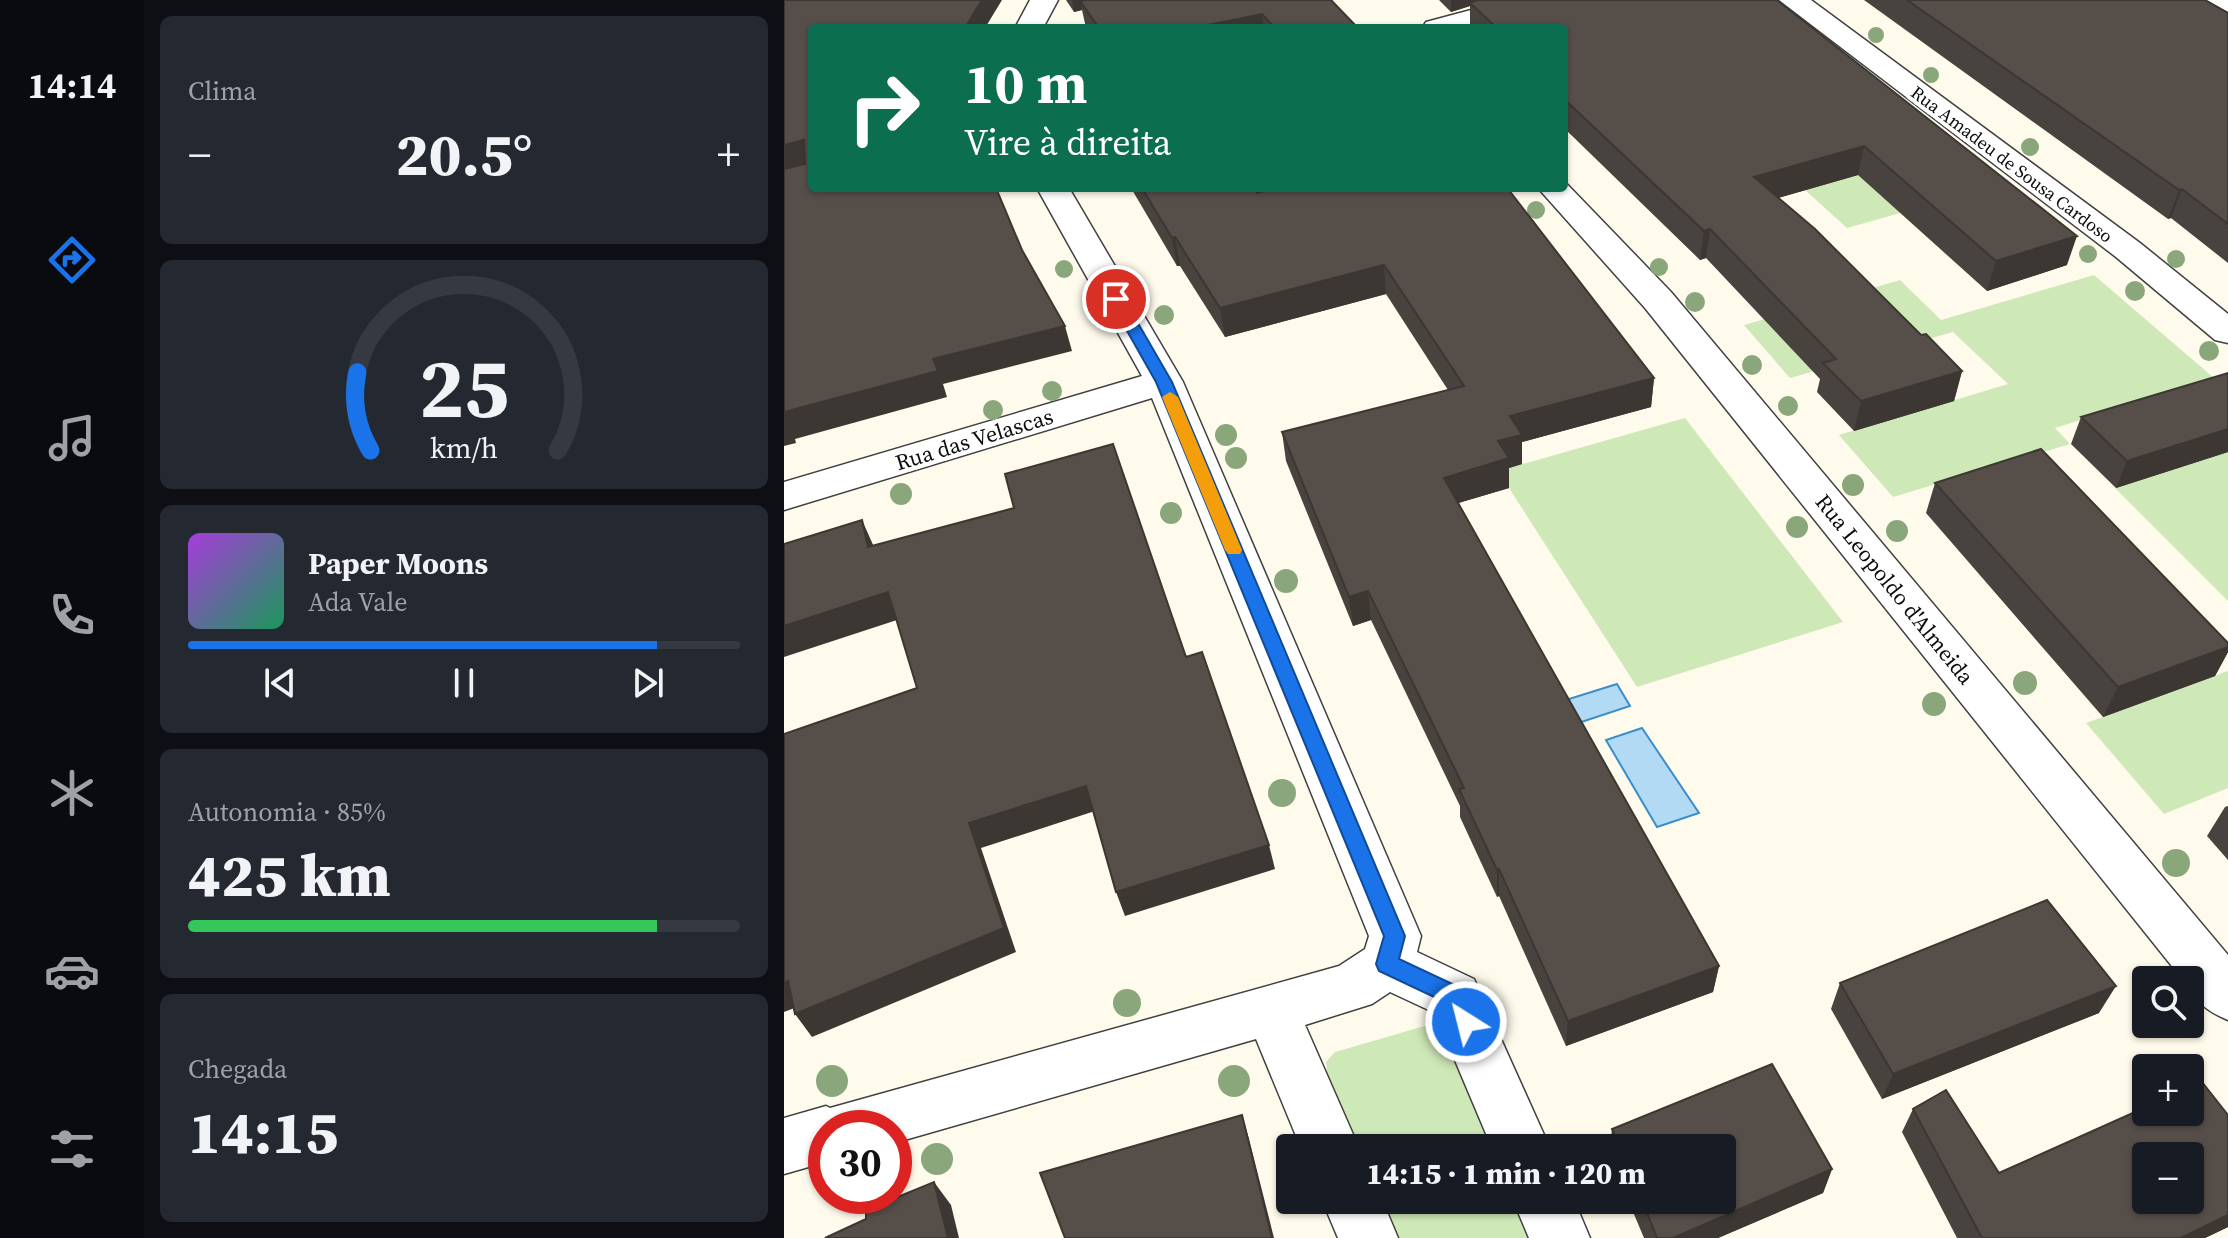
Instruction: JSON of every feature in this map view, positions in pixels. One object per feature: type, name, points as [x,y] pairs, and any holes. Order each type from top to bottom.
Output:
[{"type":"street","points":[[1031,24],[1044,0]]},
{"type":"street","points":[[1451,24],[1481,16],[1518,0]]},
{"type":"street","name":"Rua Amadeu de Sousa Cardoso","points":[[1793,0],[2128,250],[2228,332]]},
{"type":"street","points":[[2220,0],[2228,5]]},
{"type":"street","points":[[912,1110],[1353,987],[1387,964],[1395,936],[1164,382],[1055,192]]},
{"type":"street","name":"Rua Leopoldo d'Almeida","points":[[1558,192],[1658,300],[2228,995]]},
{"type":"street","name":"Rua das Velascas","points":[[784,496],[1164,382]]},
{"type":"street","points":[[1387,964],[1455,996],[1515,1134]]},
{"type":"street","points":[[1271,1010],[1324,1134]]},
{"type":"street","points":[[784,1146],[808,1139]]},
{"type":"street","points":[[1358,1214],[1368,1238]]},
{"type":"street","points":[[1549,1214],[1560,1238]]},
{"type":"green space","points":[[1940,148],[1989,188],[1847,228],[1805,190]]},
{"type":"green space","points":[[2094,275],[2214,378],[2055,428],[2070,444],[1893,497],[1839,435],[2008,384],[1953,332],[1790,378],[1744,325],[1900,280],[1941,320]]},
{"type":"green space","points":[[1685,418],[1843,622],[1637,687],[1498,471]]},
{"type":"green space","points":[[2228,452],[2228,601],[2115,488]]},
{"type":"green space","points":[[2228,671],[2228,788],[2164,814],[2086,723]]},
{"type":"green space","points":[[1428,1025],[1445,1030],[1493,1134],[1349,1134],[1328,1081],[1326,1062],[1335,1052]]},
{"type":"green space","points":[[1382,1214],[1528,1214],[1539,1238],[1391,1238]]},
{"type":"water","points":[[1617,684],[1630,706],[1554,731],[1540,708]]},
{"type":"water","points":[[1642,728],[1699,813],[1657,827],[1606,740]]},
{"type":"building","points":[[784,0],[982,0],[967,24],[808,24],[808,192],[998,192],[1022,250],[1065,326],[933,359],[938,371],[784,412],[784,169],[805,164],[804,140],[784,145]]},
{"type":"building","points":[[1331,0],[1354,24],[1271,24],[1262,14],[1213,24],[1096,24],[1080,1]]},
{"type":"building","points":[[1478,0],[1777,0],[2077,236],[1996,261],[1864,146],[1754,177],[1815,229],[1921,335],[1926,334],[1962,371],[1861,401],[1823,363],[1836,359],[1710,229],[1704,231],[1568,103],[1568,24],[1493,24],[1470,3]]},
{"type":"building","points":[[1907,0],[2205,0],[2228,13],[2228,224],[2182,189],[2179,190]]},
{"type":"building","points":[[1144,192],[1510,192],[1654,378],[1510,416],[1522,435],[1498,441],[1509,458],[1444,478],[1719,966],[1568,1021],[1459,789],[1464,788],[1368,591],[1349,597],[1282,432],[1464,386],[1384,265],[1220,308],[1175,237],[1172,238]]},
{"type":"building","points":[[2228,373],[2228,429],[2127,461],[2081,417]]},
{"type":"building","points":[[1113,444],[1186,657],[1202,652],[1269,845],[1116,892],[1086,786],[969,823],[1004,928],[795,1014],[788,981],[784,983],[784,734],[917,688],[888,592],[784,626],[784,544],[862,520],[868,547],[1014,508],[1005,474]]},
{"type":"building","points":[[2041,449],[2228,643],[2228,647],[2118,687],[1935,483]]},
{"type":"building","points":[[2047,900],[2116,986],[1893,1074],[1840,983]]},
{"type":"building","points":[[1772,1064],[1832,1169],[1736,1211],[1736,1134],[1614,1134],[1612,1129]]},
{"type":"building","points":[[2204,1085],[2228,1115],[2228,1215],[2181,1238],[1982,1238],[1913,1109],[1946,1090],[1999,1173],[2132,1113],[2132,1126],[2204,1126]]},
{"type":"building","points":[[1242,1115],[1272,1238],[1065,1238],[1040,1173]]},
{"type":"building","points":[[934,1182],[948,1238],[825,1238],[866,1219],[866,1214],[912,1214],[912,1191]]},
{"type":"building","points":[[1648,1214],[1728,1214],[1673,1238],[1657,1238]]},
{"type":"slow traffic","points":[[1170,397],[1234,550]]},
{"type":"route","points":[[1116,299],[1164,382],[1395,936],[1387,964],[1455,996],[1466,1022]]}]
